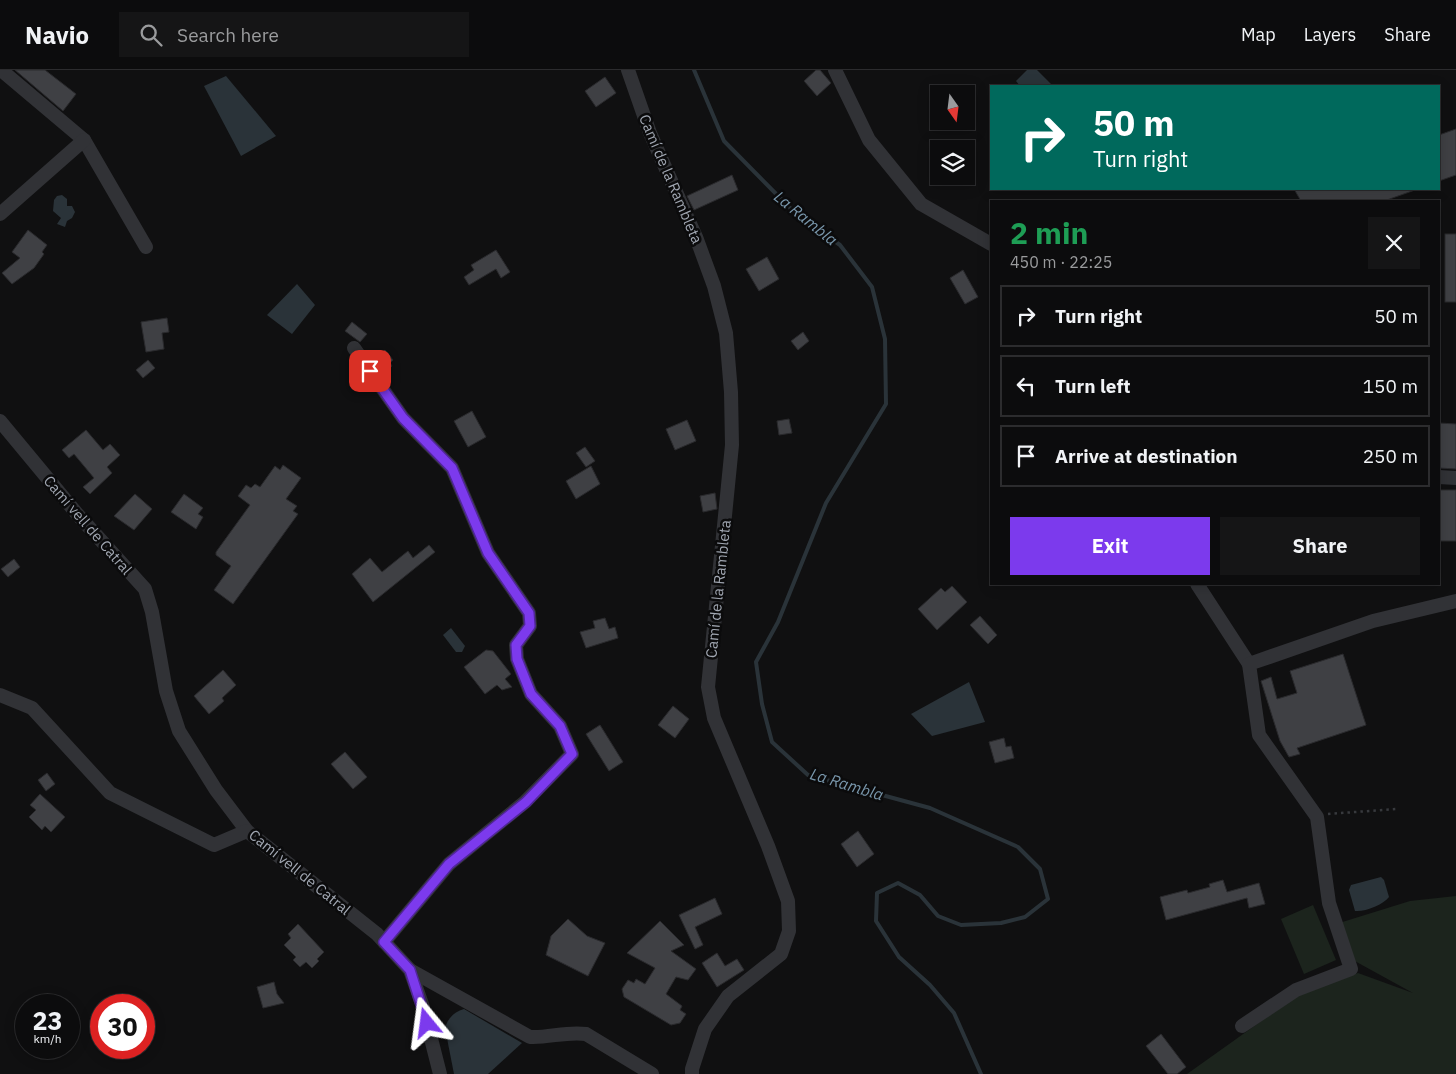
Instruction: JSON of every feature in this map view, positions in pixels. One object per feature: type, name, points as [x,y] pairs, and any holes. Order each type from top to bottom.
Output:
[{"type":"street","points":[[1,70],[84,140],[146,247]]},
{"type":"street","name":"Camí de la Rambleta","points":[[628,70],[650,133],[714,286],[726,333],[731,392],[732,444],[708,687],[714,718],[768,846],[788,901],[789,931],[781,954],[728,996],[705,1029],[692,1074]]},
{"type":"street","points":[[835,70],[869,140],[921,204],[990,243]]},
{"type":"street","points":[[0,214],[84,140]]},
{"type":"street","points":[[354,348],[403,418],[452,468],[488,553],[529,613],[530,626],[516,645],[517,659],[531,694],[560,726],[572,754],[526,802],[449,864],[384,942]]},
{"type":"street","name":"Camí vell de Catral","points":[[0,421],[78,515],[145,589],[152,612],[166,691],[178,731],[216,790],[247,831],[384,942],[410,970],[423,1006],[440,1074]]},
{"type":"street","points":[[1440,477],[1456,478]]},
{"type":"street","points":[[1198,585],[1249,664],[1259,735],[1317,817],[1329,903],[1351,969],[1296,990],[1242,1026]]},
{"type":"street","points":[[1249,664],[1373,621],[1456,601]]},
{"type":"street","points":[[0,695],[32,708],[110,793],[214,845],[247,831]]},
{"type":"street","points":[[410,970],[530,1037],[544,1037],[574,1032],[586,1034],[652,1074]]},
{"type":"path","points":[[1317,817],[1328,814],[1396,809]]},
{"type":"shaded area","points":[[1027,70],[1037,70],[1051,84],[1019,85],[1016,81]]},
{"type":"shaded area","points":[[226,76],[276,136],[241,156],[204,86]]},
{"type":"shaded area","points":[[62,195],[67,199],[67,206],[72,206],[75,212],[72,218],[67,221],[65,227],[57,224],[61,218],[53,211],[54,200],[57,196]]},
{"type":"shaded area","points":[[297,284],[315,305],[292,334],[267,315]]},
{"type":"shaded area","points":[[451,628],[465,646],[462,652],[456,652],[443,635]]},
{"type":"shaded area","points":[[969,682],[985,722],[932,736],[911,714]]},
{"type":"shaded area","points":[[1381,877],[1384,880],[1389,897],[1383,903],[1374,907],[1355,911],[1349,890],[1351,885]]},
{"type":"shaded area","points":[[1456,896],[1456,1074],[1187,1074],[1298,995],[1358,973],[1413,993],[1342,954],[1336,924],[1410,901]]},
{"type":"shaded area","points":[[1313,905],[1336,960],[1304,974],[1281,919]]},
{"type":"shaded area","points":[[464,1009],[522,1043],[488,1074],[454,1074],[445,1028],[452,1016]]},
{"type":"building","points":[[15,70],[45,70],[76,94],[63,111]]},
{"type":"building","points":[[816,70],[820,70],[831,83],[817,96],[804,81]]},
{"type":"building","points":[[605,77],[616,93],[596,107],[585,91]]},
{"type":"building","points":[[1456,129],[1456,175],[1440,181],[1440,135]]},
{"type":"building","points":[[732,175],[738,190],[694,210],[687,196]]},
{"type":"building","points":[[1295,190],[1415,190],[1387,200],[1300,200]]},
{"type":"building","points":[[28,230],[47,245],[42,252],[44,254],[34,268],[12,284],[2,273],[20,258],[12,252]]},
{"type":"building","points":[[1445,234],[1456,234],[1456,302],[1445,302]]},
{"type":"building","points":[[496,250],[510,272],[501,278],[496,269],[469,285],[464,277],[474,270],[471,265]]},
{"type":"building","points":[[767,257],[779,279],[759,291],[746,269]]},
{"type":"building","points":[[963,270],[978,297],[965,304],[950,278]]},
{"type":"building","points":[[167,318],[169,332],[162,333],[164,349],[146,352],[141,322]]},
{"type":"building","points":[[352,322],[367,334],[360,342],[345,331]]},
{"type":"building","points":[[803,332],[809,341],[798,350],[791,341]]},
{"type":"building","points":[[385,350],[393,360],[390,363],[392,366],[383,374],[375,359]]},
{"type":"building","points":[[148,360],[155,368],[143,378],[136,370]]},
{"type":"building","points":[[472,411],[486,437],[468,447],[454,421]]},
{"type":"building","points":[[789,419],[792,433],[779,435],[777,421]]},
{"type":"building","points":[[687,420],[696,441],[675,450],[666,429]]},
{"type":"building","points":[[1440,423],[1456,424],[1456,469],[1440,468]]},
{"type":"building","points":[[86,430],[103,450],[110,444],[120,455],[107,467],[112,473],[90,494],[83,487],[94,478],[74,454],[69,458],[62,450]]},
{"type":"building","points":[[585,447],[595,461],[586,467],[576,453]]},
{"type":"building","points":[[283,465],[301,478],[286,499],[297,506],[293,511],[298,514],[233,604],[214,590],[231,566],[216,555],[216,552],[250,505],[238,496],[246,485],[251,488],[255,484],[260,487],[275,466],[280,470]]},
{"type":"building","points":[[591,466],[600,484],[576,499],[566,481]]},
{"type":"building","points":[[1440,490],[1456,490],[1456,541],[1440,541]]},
{"type":"building","points":[[715,493],[717,509],[703,512],[700,496]]},
{"type":"building","points":[[135,494],[152,509],[134,530],[114,516]]},
{"type":"building","points":[[184,494],[203,508],[198,514],[203,517],[196,529],[171,512]]},
{"type":"building","points":[[429,545],[435,552],[373,602],[352,574],[370,558],[382,572],[408,551],[413,558]]},
{"type":"building","points":[[14,559],[20,567],[8,577],[1,569]]},
{"type":"building","points":[[952,586],[967,602],[937,630],[918,609],[941,588],[945,592]]},
{"type":"building","points":[[980,616],[997,635],[988,644],[970,625]]},
{"type":"building","points":[[605,618],[609,629],[615,627],[618,638],[586,648],[580,632],[595,628],[593,621]]},
{"type":"building","points":[[486,650],[493,651],[511,674],[505,679],[512,687],[502,690],[497,685],[485,694],[464,667]]},
{"type":"building","points":[[1343,654],[1366,725],[1297,748],[1300,754],[1289,757],[1280,741],[1261,681],[1271,677],[1277,699],[1297,693],[1290,671]]},
{"type":"building","points":[[223,670],[236,685],[222,698],[224,701],[209,714],[194,696]]},
{"type":"building","points":[[673,706],[689,719],[675,738],[658,725]]},
{"type":"building","points":[[600,725],[623,762],[609,771],[586,734]]},
{"type":"building","points":[[1004,738],[1006,747],[1011,746],[1014,758],[995,763],[989,742]]},
{"type":"building","points":[[345,752],[367,777],[353,789],[331,764]]},
{"type":"building","points":[[47,773],[55,784],[46,791],[38,780]]},
{"type":"building","points":[[40,794],[65,817],[51,832],[45,826],[42,830],[29,817],[36,810],[30,805]]},
{"type":"building","points":[[858,831],[874,854],[857,867],[841,844]]},
{"type":"building","points":[[1223,880],[1227,892],[1259,883],[1265,904],[1249,908],[1247,898],[1166,920],[1160,897],[1187,890],[1188,893],[1210,887],[1209,884]]},
{"type":"building","points":[[715,898],[722,914],[695,927],[703,945],[695,949],[679,915]]},
{"type":"building","points":[[568,919],[587,936],[605,943],[588,976],[546,955],[551,936]]},
{"type":"building","points":[[660,921],[684,945],[671,951],[696,969],[688,980],[676,977],[666,994],[682,1006],[680,1010],[686,1014],[680,1023],[671,1025],[624,997],[622,989],[628,980],[634,983],[636,979],[645,984],[655,968],[627,953]]},
{"type":"building","points":[[298,924],[324,952],[312,968],[306,962],[300,967],[293,960],[296,957],[284,945],[291,938],[288,934]]},
{"type":"building","points":[[717,953],[725,966],[737,959],[744,970],[717,987],[702,963]]},
{"type":"building","points":[[274,982],[277,994],[284,1003],[263,1008],[257,987]]},
{"type":"building","points":[[1161,1034],[1186,1067],[1177,1074],[1168,1074],[1146,1046]]},
{"type":"waterway","name":"La Rambla","points":[[694,70],[724,141],[794,212],[840,245],[872,287],[885,339],[886,404],[826,503],[778,622],[756,662],[762,704],[772,742],[808,775],[930,808],[1018,847],[1040,869],[1048,899],[1025,917],[1001,923],[961,925],[938,916],[920,895],[898,883],[877,893],[876,921],[899,957],[930,985],[954,1013],[981,1074]]},
{"type":"route","points":[[370,371],[403,418],[452,468],[488,553],[529,613],[530,626],[516,645],[517,659],[531,694],[560,726],[572,754],[560,769],[526,802],[449,864],[384,942],[410,970],[427,1023]]}]
